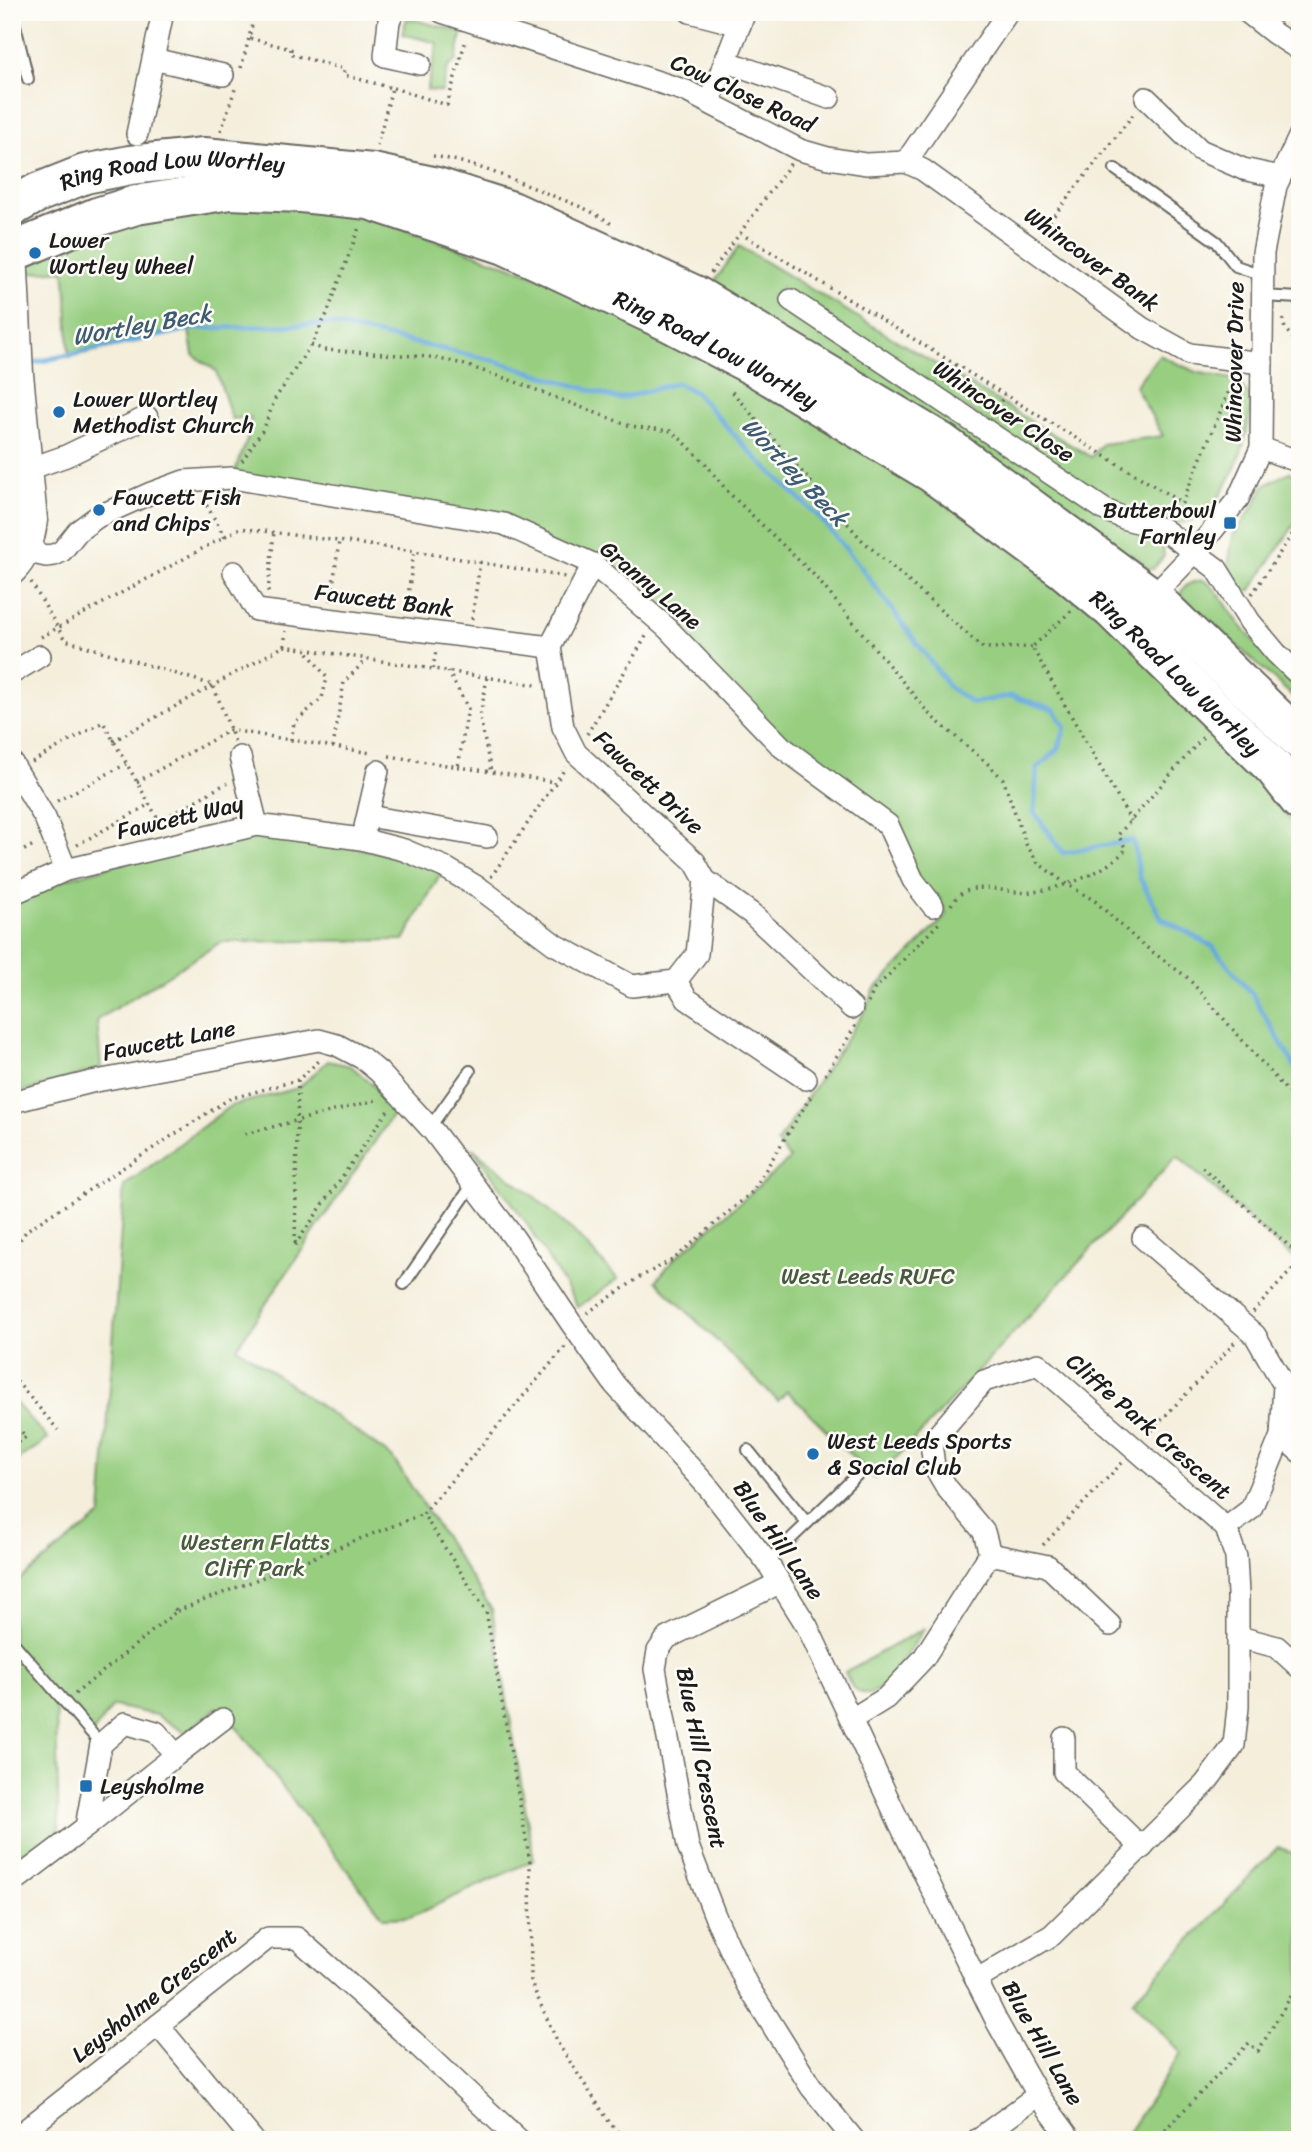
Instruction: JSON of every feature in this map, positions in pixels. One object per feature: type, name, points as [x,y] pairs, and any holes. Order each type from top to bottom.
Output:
[{"type":"highway","name":"Ring Road Low Wortley","points":[[12,207],[37,193],[85,174],[130,164],[204,157],[371,186],[505,245],[669,321],[757,368],[932,473],[1064,569],[1101,601],[1222,716],[1275,769],[1300,800]]},
{"type":"highway","name":"Ring Road Low Wortley","points":[[12,252],[97,217],[169,198],[230,190],[301,193],[371,186],[436,187],[512,211],[695,295],[941,442],[1153,598],[1300,740]]},
{"type":"highway","points":[[12,216],[30,221],[57,222],[97,217]]},
{"type":"highway","points":[[1153,598],[1152,619],[1161,656]]},
{"type":"street","points":[[137,134],[163,12]]},
{"type":"street","points":[[394,12],[389,20],[384,56],[420,64]]},
{"type":"street","points":[[690,12],[743,18],[709,102]]},
{"type":"street","points":[[906,162],[1008,12]]},
{"type":"street","points":[[1247,12],[1300,50]]},
{"type":"street","name":"Cow Close Road","points":[[458,15],[687,91],[800,150],[866,164],[906,162]]},
{"type":"street","points":[[153,59],[232,79]]},
{"type":"street","points":[[725,61],[829,98]]},
{"type":"street","points":[[1146,98],[1200,150],[1243,169],[1280,177]]},
{"type":"street","name":"Whincover Drive","points":[[1101,601],[1126,612],[1137,610],[1153,598],[1238,499],[1261,447],[1252,362],[1267,289],[1263,253],[1276,186],[1300,135]]},
{"type":"street","name":"Whincover Bank","points":[[906,162],[923,170],[1142,328],[1166,342],[1189,354],[1252,362]]},
{"type":"street","points":[[12,252],[13,308],[26,480],[32,520],[24,569]]},
{"type":"street","name":"Whincover Close","points":[[791,300],[1105,510],[1163,529],[1195,552],[1217,569],[1238,605],[1276,653],[1300,676]]},
{"type":"street","points":[[26,480],[66,456],[147,416]]},
{"type":"street","points":[[1261,447],[1300,462]]},
{"type":"street","name":"Granny Lane","points":[[24,569],[46,556],[62,551],[78,531],[97,517],[152,493],[193,480],[232,478],[504,524],[589,572],[656,619],[782,747],[888,825],[913,880],[942,912]]},
{"type":"street","points":[[234,572],[256,610],[266,612]]},
{"type":"street","points":[[550,647],[589,572]]},
{"type":"street","name":"Fawcett Bank","points":[[266,612],[550,647]]},
{"type":"street","name":"Fawcett Drive","points":[[550,647],[563,727],[576,753],[695,862],[705,880],[752,914],[860,1011]]},
{"type":"street","points":[[12,673],[37,648]]},
{"type":"street","points":[[242,765],[257,825]]},
{"type":"street","points":[[15,767],[41,810],[59,853]]},
{"type":"street","points":[[361,839],[377,771]]},
{"type":"street","points":[[368,816],[487,837]]},
{"type":"street","name":"Fawcett Way","points":[[12,894],[59,853],[172,845],[257,825],[361,839],[404,850],[444,867],[482,890],[554,944],[632,986],[676,981]]},
{"type":"street","points":[[705,880],[697,954],[676,981],[687,999],[815,1081]]},
{"type":"street","name":"Fawcett Lane","points":[[12,1102],[91,1082],[283,1045],[318,1040],[337,1045]]},
{"type":"street","name":"Blue Hill Lane","points":[[337,1045],[362,1058],[379,1072],[430,1127],[514,1238],[615,1385],[708,1487],[767,1562],[807,1626],[997,2022],[1038,2095],[1071,2140]]},
{"type":"street","points":[[1143,1238],[1255,1335],[1288,1388],[1281,1436],[1251,1509],[1226,1528]]},
{"type":"street","name":"Cliffe Park Crescent","points":[[976,1980],[1052,1935],[1206,1784],[1234,1745],[1238,1706],[1236,1557],[1226,1528],[1038,1364],[984,1381],[931,1443],[934,1466],[947,1488],[984,1532],[990,1553]]},
{"type":"street","points":[[1281,1436],[1300,1452]]},
{"type":"street","points":[[852,1719],[886,1698],[923,1659],[990,1553],[1048,1566],[1110,1625]]},
{"type":"street","name":"Blue Hill Crescent","points":[[779,1583],[667,1638],[658,1651],[655,1670],[688,1846],[715,1916],[746,1983],[811,2087],[854,2140]]},
{"type":"street","points":[[1239,1637],[1277,1647],[1300,1668]]},
{"type":"street","points":[[12,1883],[223,1719]]},
{"type":"street","points":[[86,1827],[101,1744],[125,1723],[156,1732],[176,1755]]},
{"type":"street","points":[[1064,1738],[1064,1772],[1142,1848]]},
{"type":"street","name":"Leysholme Crescent","points":[[21,2137],[268,1938],[297,1938],[519,2140]]},
{"type":"street","points":[[158,2025],[253,2140]]},
{"type":"street","points":[[977,2140],[1038,2095]]},
{"type":"lane","points":[[12,13],[28,79]]},
{"type":"lane","points":[[1115,169],[1217,242],[1236,267],[1267,289],[1300,298]]},
{"type":"lane","points":[[430,1127],[470,1071]]},
{"type":"lane","points":[[404,1284],[473,1184]]},
{"type":"lane","points":[[748,1450],[807,1523]]},
{"type":"lane","points":[[767,1562],[858,1474]]},
{"type":"lane","points":[[12,1641],[101,1744]]},
{"type":"path","points":[[219,137],[232,79],[249,38],[255,12]]},
{"type":"path","points":[[249,38],[291,49],[290,54],[344,69],[344,75],[447,104],[458,15]]},
{"type":"path","points":[[232,478],[264,428],[275,399],[311,345],[327,314],[371,186],[376,147],[392,88]]},
{"type":"path","points":[[1030,247],[1146,98]]},
{"type":"path","points":[[695,295],[800,150]]},
{"type":"path","points":[[740,233],[1182,503]]},
{"type":"path","points":[[1267,289],[1285,329],[1300,346]]},
{"type":"path","points":[[311,345],[325,350],[429,357],[459,363],[631,426],[670,431],[705,463],[728,492],[814,575],[930,716],[1003,779],[1027,844],[1038,863],[1096,901],[1139,942],[1188,978],[1300,1106]]},
{"type":"path","points":[[1163,529],[1182,503],[1252,362]]},
{"type":"path","points":[[732,392],[862,540],[982,648],[1032,647],[1101,601]]},
{"type":"path","points":[[193,480],[225,537]]},
{"type":"path","points":[[1238,605],[1251,596],[1300,523]]},
{"type":"path","points":[[37,648],[58,627],[240,528],[480,562],[589,572]]},
{"type":"path","points":[[266,612],[274,532]]},
{"type":"path","points":[[329,620],[339,541]]},
{"type":"path","points":[[404,629],[414,551]]},
{"type":"path","points":[[469,637],[480,562]]},
{"type":"path","points":[[24,569],[65,640],[213,685]]},
{"type":"path","points":[[482,890],[576,753],[656,619]]},
{"type":"path","points":[[113,741],[284,646],[557,687]]},
{"type":"path","points":[[1032,647],[1131,821]]},
{"type":"path","points":[[291,740],[295,723],[322,698],[327,678],[306,650]]},
{"type":"path","points":[[333,747],[344,682],[367,659]]},
{"type":"path","points":[[448,671],[468,708],[458,767]]},
{"type":"path","points":[[487,677],[480,717],[491,772]]},
{"type":"path","points":[[159,821],[242,765],[213,685]]},
{"type":"path","points":[[65,1702],[177,1611],[423,1514],[574,1328],[640,1278],[674,1259],[752,1192],[815,1081],[874,990],[942,912],[976,888],[988,886],[1013,893],[1031,892],[1097,872],[1116,861],[1126,849],[1118,835],[1222,716]]},
{"type":"path","points":[[15,767],[103,722],[172,845]]},
{"type":"path","points":[[137,782],[230,730],[555,782]]},
{"type":"path","points":[[41,810],[126,764]]},
{"type":"path","points":[[12,857],[59,853],[149,804]]},
{"type":"path","points":[[12,1251],[27,1230],[229,1099],[298,1080],[337,1045]]},
{"type":"path","points":[[298,1080],[295,1245],[399,1094]]},
{"type":"path","points":[[244,1133],[399,1094]]},
{"type":"path","points":[[1027,1562],[1181,1397],[1200,1382],[1300,1259],[1202,1167]]},
{"type":"path","points":[[12,1376],[58,1430]]},
{"type":"path","points":[[12,1422],[26,1437],[12,1447]]},
{"type":"path","points":[[12,1434],[19,1429]]},
{"type":"path","points":[[423,1514],[485,1611],[530,1862],[533,1945],[531,1983],[559,2045],[610,2123],[625,2140]]},
{"type":"path","points":[[173,1607],[177,1611]]},
{"type":"path","points":[[1155,2140],[1249,2043],[1258,2051],[1300,1986]]},
{"type":"path","points":[[1290,1998],[1300,2007]]},
{"type":"green space","points":[[407,18],[462,32],[456,61],[448,67],[442,92],[427,90],[438,43],[402,34]]},
{"type":"green space","name":"West Leeds RUFC","points":[[301,193],[669,322],[1111,609],[1300,831],[1300,1264],[1177,1156],[875,1479],[787,1391],[778,1401],[656,1281],[674,1259],[790,1159],[777,1143],[865,1011],[874,990],[947,915],[938,896],[913,880],[888,825],[782,747],[619,588],[504,524],[232,478],[247,440],[251,417],[232,419],[216,371],[193,355],[189,330],[69,357],[64,270],[13,274],[97,217]]},
{"type":"green space","points":[[739,246],[1091,457],[1102,444],[1163,436],[1135,386],[1159,355],[1196,372],[1237,380],[1251,398],[1247,432],[1238,461],[1224,490],[1205,518],[1169,525],[1122,511],[782,287],[771,299],[948,415],[1166,540],[1162,544],[1164,556],[1153,569],[1146,568],[1133,555],[1124,564],[708,291]]},
{"type":"green space","points":[[1289,472],[1300,476],[1300,516],[1250,591],[1243,591],[1228,567],[1233,536],[1264,486]]},
{"type":"green space","points":[[1203,580],[1218,594],[1253,639],[1300,688],[1300,703],[1180,594],[1185,587]]},
{"type":"green space","points":[[257,825],[444,867],[404,940],[221,942],[97,1020],[101,1068],[12,1095],[12,894]]},
{"type":"green space","name":"Western Flatts Cliff Park","points":[[328,1061],[351,1066],[398,1107],[237,1347],[392,1457],[492,1610],[534,1860],[410,1917],[384,1918],[238,1729],[216,1708],[186,1733],[156,1715],[113,1706],[90,1736],[56,1706],[59,1838],[12,1872],[12,1586],[101,1515],[124,1186],[230,1106],[298,1088]]},
{"type":"green space","points":[[472,1148],[574,1232],[618,1279],[578,1307],[525,1221]]},
{"type":"green space","points":[[12,1399],[48,1439],[12,1464]]},
{"type":"green space","points":[[925,1628],[888,1682],[870,1694],[860,1693],[854,1688],[845,1672]]},
{"type":"green space","points":[[1278,1847],[1300,1856],[1300,2140],[1123,2140],[1181,2053],[1132,2001]]},
{"type":"waterway","name":"Wortley Beck","points":[[27,364],[189,329],[330,324],[492,360],[619,399],[676,383],[695,392],[751,453],[820,518],[860,566],[950,688],[972,703],[1011,696],[1055,710],[1065,728],[1058,750],[1037,768],[1034,812],[1063,853],[1133,840],[1140,878],[1161,918],[1212,946],[1252,994],[1300,1075]]},
{"type":"place","name":"Lower Wortley Wheel","points":[[35,253]]},
{"type":"place","name":"Lower Wortley Methodist Church","points":[[59,412]]},
{"type":"place","name":"Fawcett Fish and Chips","points":[[99,510]]},
{"type":"place","name":"Butterbowl Farnley","points":[[1230,523]]},
{"type":"place","name":"West Leeds Sports & Social Club","points":[[813,1454]]},
{"type":"place","name":"Leysholme","points":[[86,1786]]}]
